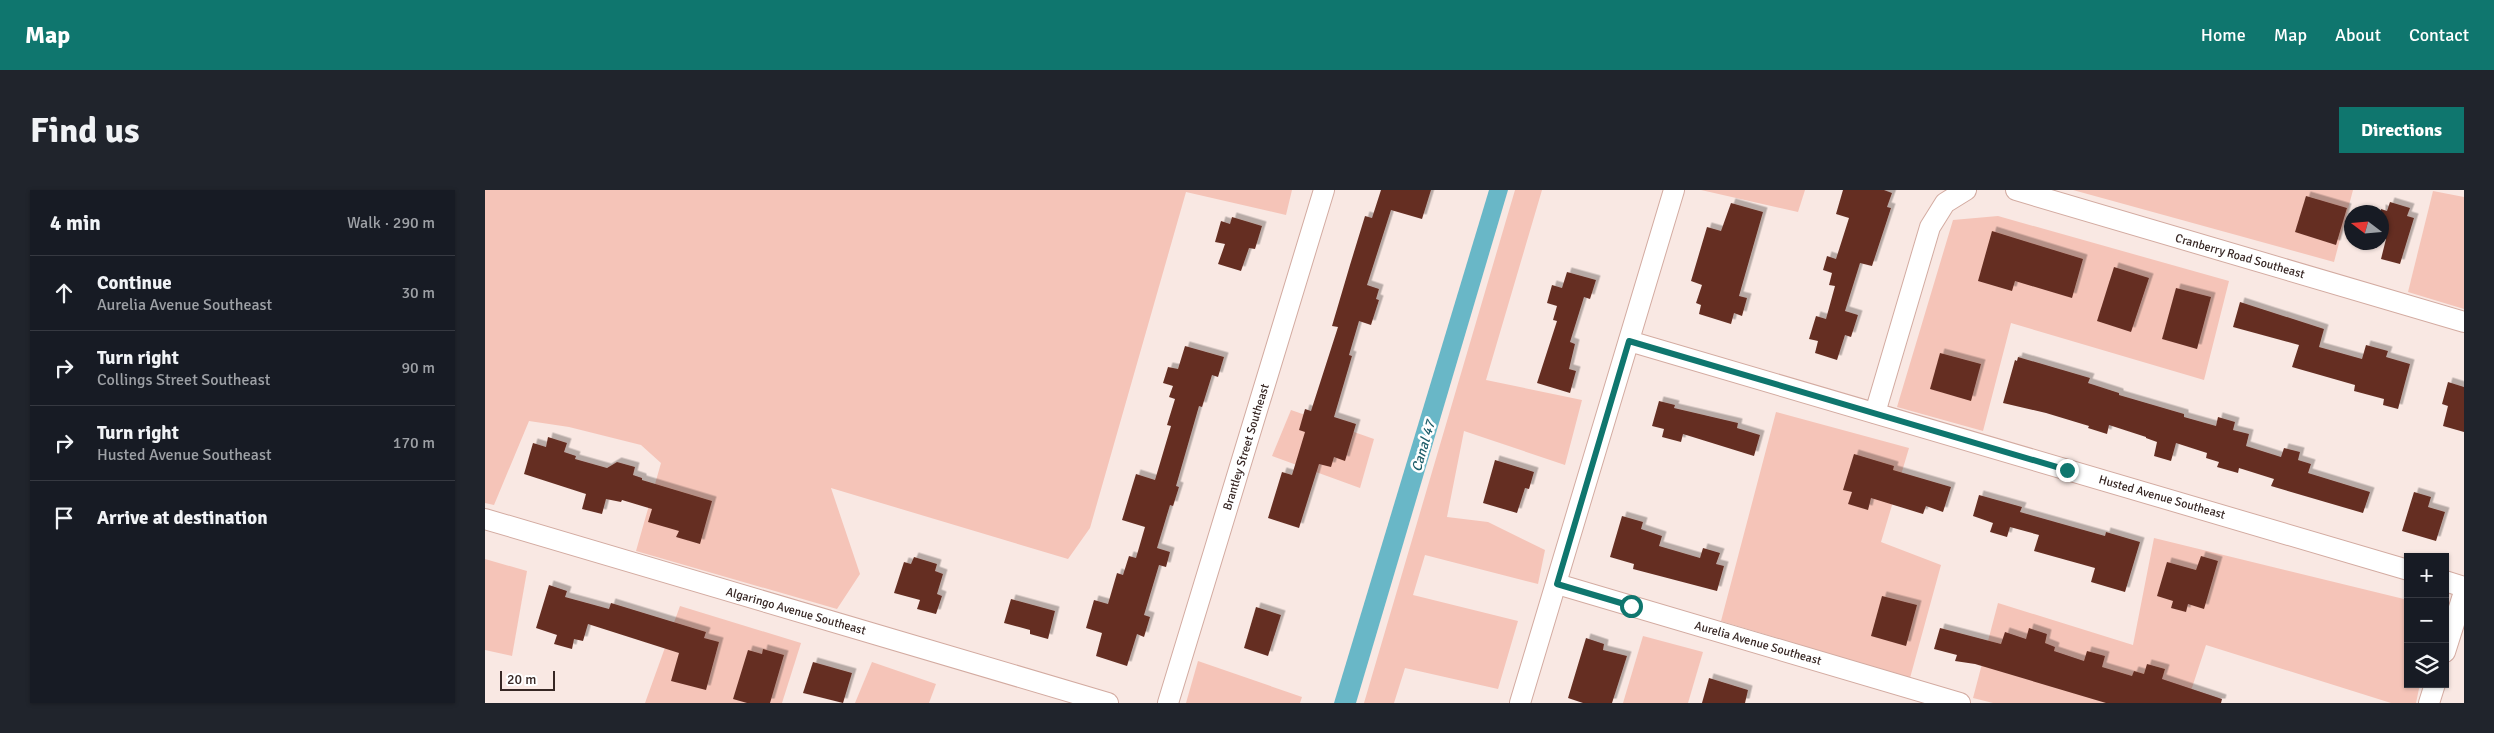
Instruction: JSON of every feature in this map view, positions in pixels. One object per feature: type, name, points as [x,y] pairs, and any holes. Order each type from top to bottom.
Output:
[{"type":"street","name":"Brantley Street Southeast","points":[[1168,703],[1324,190]]},
{"type":"street","points":[[1520,703],[1674,190]]},
{"type":"street","points":[[1875,413],[1930,227],[1945,203],[1966,190]]},
{"type":"street","name":"Cranberry Road Southeast","points":[[2016,190],[2464,322]]},
{"type":"street","name":"Husted Avenue Southeast","points":[[1629,341],[2404,569]]},
{"type":"street","name":"Algaringo Avenue Southeast","points":[[485,519],[1108,703]]},
{"type":"street","points":[[2449,582],[2464,587]]},
{"type":"street","name":"Aurelia Avenue Southeast","points":[[1557,584],[1960,703]]},
{"type":"street","points":[[2448,643],[2464,592]]},
{"type":"street","points":[[2429,703],[2434,688]]},
{"type":"shaded area","points":[[485,190],[1292,190],[1286,215],[1186,192],[1090,528],[1068,559],[831,488],[860,574],[837,609],[636,551],[661,463],[641,445],[569,427],[529,421],[494,505],[485,503]]},
{"type":"shaded area","points":[[1515,190],[1542,190],[1486,380],[1582,400],[1565,465],[1464,431],[1447,517],[1488,522],[1545,550],[1538,584],[1425,555],[1413,595],[1518,621],[1498,689],[1405,668],[1394,703],[1364,703]]},
{"type":"shaded area","points":[[1701,190],[1805,190],[1798,212]]},
{"type":"shaded area","points":[[2073,190],[2353,190],[2349,205],[2344,205],[2344,224],[2334,262]]},
{"type":"shaded area","points":[[2433,191],[2464,197],[2464,309],[2408,292]]},
{"type":"shaded area","points":[[1998,216],[2229,281],[2204,380],[2011,323],[1983,431],[1897,407],[1953,220]]},
{"type":"shaded area","points":[[1291,410],[1374,439],[1360,488],[1272,456]]},
{"type":"shaded area","points":[[1776,412],[1909,448],[1881,542],[1941,565],[1910,678],[1721,621]]},
{"type":"shaded area","points":[[2154,538],[2404,599],[2404,688],[2419,688],[2416,703],[2391,703],[2206,645],[2187,703],[1993,703],[1973,698],[1998,603],[2133,645]]},
{"type":"shaded area","points":[[485,559],[527,571],[512,656],[485,650]]},
{"type":"shaded area","points":[[680,606],[801,643],[782,703],[645,703]]},
{"type":"shaded area","points":[[1643,636],[1703,652],[1688,703],[1623,703]]},
{"type":"shaded area","points":[[1198,661],[1302,697],[1300,703],[1186,703]]},
{"type":"shaded area","points":[[872,662],[936,684],[929,703],[855,703]]},
{"type":"water","name":"Canal 47","points":[[1489,190],[1508,190],[1356,703],[1334,703]]},
{"type":"building","points":[[1381,190],[1431,190],[1422,219],[1391,210],[1367,285],[1379,289],[1376,299],[1379,300],[1371,325],[1359,321],[1349,355],[1352,356],[1334,417],[1356,424],[1345,461],[1334,457],[1331,467],[1319,464],[1299,528],[1268,518],[1282,472],[1292,475],[1305,432],[1299,430],[1305,409],[1311,411],[1338,327],[1332,326],[1365,216],[1372,218]]},
{"type":"building","points":[[1843,190],[1884,190],[1892,193],[1887,207],[1891,208],[1872,266],[1860,263],[1845,311],[1858,315],[1851,337],[1845,335],[1837,360],[1815,353],[1818,341],[1809,339],[1816,316],[1826,319],[1835,286],[1829,285],[1832,273],[1823,270],[1827,256],[1836,259],[1849,218],[1836,214]]},
{"type":"building","points":[[2306,196],[2344,207],[2344,218],[2336,245],[2295,232]]},
{"type":"building","points":[[2390,202],[2410,208],[2407,216],[2414,218],[2400,264],[2381,259],[2383,250],[2389,250]]},
{"type":"building","points":[[1731,203],[1763,212],[1739,296],[1747,298],[1742,316],[1734,313],[1731,324],[1699,314],[1701,305],[1696,303],[1702,285],[1691,281],[1707,227],[1721,231]]},
{"type":"building","points":[[1232,217],[1262,226],[1255,249],[1249,248],[1241,271],[1218,264],[1225,244],[1215,242],[1221,221],[1230,224]]},
{"type":"building","points":[[1992,231],[2083,259],[2072,298],[2015,281],[2012,291],[1978,281]]},
{"type":"building","points":[[2114,267],[2149,278],[2131,332],[2097,321]]},
{"type":"building","points":[[1567,272],[1596,280],[1590,299],[1584,297],[1570,342],[1575,344],[1569,369],[1576,371],[1570,393],[1537,383],[1557,321],[1553,320],[1557,306],[1547,303],[1552,285],[1562,288]]},
{"type":"building","points":[[2176,288],[2211,297],[2197,349],[2162,339]]},
{"type":"building","points":[[2240,302],[2324,329],[2319,347],[2362,359],[2366,345],[2388,351],[2386,357],[2410,364],[2398,409],[2383,405],[2384,399],[2354,391],[2355,385],[2292,367],[2299,345],[2233,327]]},
{"type":"building","points":[[1185,346],[1224,357],[1218,377],[1212,375],[1202,407],[1199,406],[1176,486],[1179,487],[1173,506],[1170,505],[1157,548],[1170,552],[1166,567],[1159,565],[1144,615],[1150,617],[1144,637],[1137,634],[1127,666],[1096,656],[1102,633],[1086,628],[1094,600],[1108,604],[1117,573],[1123,575],[1129,556],[1136,558],[1145,527],[1122,520],[1136,474],[1155,480],[1171,426],[1167,425],[1175,399],[1169,397],[1173,386],[1163,383],[1168,367],[1178,369]]},
{"type":"building","points":[[1940,353],[1981,364],[1971,401],[1930,389]]},
{"type":"building","points":[[2018,357],[2090,378],[2088,383],[2119,393],[2119,395],[2184,414],[2184,417],[2216,426],[2218,417],[2235,422],[2233,430],[2249,434],[2246,446],[2281,457],[2284,448],[2300,452],[2298,460],[2311,464],[2308,473],[2370,492],[2363,513],[2271,486],[2274,479],[2239,468],[2238,473],[2217,467],[2219,462],[2206,458],[2207,453],[2176,443],[2171,461],[2154,456],[2157,442],[2146,437],[2109,425],[2107,434],[2088,428],[2089,426],[2046,413],[2003,403],[2015,360],[2017,361]]},
{"type":"building","points":[[2448,382],[2464,387],[2464,432],[2443,426],[2448,406],[2442,404]]},
{"type":"building","points":[[1659,401],[1675,405],[1674,408],[1738,423],[1737,428],[1760,435],[1754,456],[1683,434],[1681,442],[1662,437],[1664,429],[1652,426]]},
{"type":"building","points":[[548,437],[567,443],[564,452],[576,456],[575,459],[607,468],[617,462],[635,467],[633,475],[642,478],[642,480],[712,501],[700,544],[676,537],[679,531],[648,522],[652,509],[622,500],[621,502],[606,499],[602,514],[582,509],[586,494],[524,474],[533,443],[546,447]]},
{"type":"building","points":[[1854,454],[1894,466],[1893,470],[1951,487],[1943,512],[1926,506],[1923,514],[1871,498],[1868,510],[1848,504],[1852,492],[1843,490]]},
{"type":"building","points":[[1495,460],[1534,472],[1529,489],[1525,488],[1517,513],[1483,503]]},
{"type":"building","points":[[2414,492],[2431,497],[2428,507],[2445,512],[2436,541],[2402,531]]},
{"type":"building","points":[[1979,495],[2022,507],[2020,512],[2105,536],[2106,532],[2140,542],[2125,592],[2091,582],[2095,568],[2034,551],[2039,535],[2010,527],[2007,537],[1990,532],[1993,523],[1973,516]]},
{"type":"building","points":[[1622,516],[1643,522],[1641,529],[1662,536],[1659,546],[1700,558],[1703,548],[1720,553],[1716,564],[1724,566],[1717,591],[1633,569],[1634,564],[1610,557]]},
{"type":"building","points":[[2201,556],[2218,561],[2204,609],[2188,604],[2186,612],[2171,608],[2173,601],[2157,596],[2167,562],[2196,570]]},
{"type":"building","points":[[914,557],[937,564],[935,571],[943,574],[937,594],[942,596],[936,614],[917,609],[920,600],[894,593],[904,562],[911,564]]},
{"type":"building","points":[[549,585],[567,591],[565,597],[609,609],[611,603],[706,632],[704,638],[719,642],[706,690],[671,681],[679,653],[588,624],[583,641],[574,639],[572,649],[554,644],[557,635],[536,628]]},
{"type":"building","points":[[1882,596],[1917,605],[1906,646],[1871,636]]},
{"type":"building","points":[[1011,599],[1055,611],[1048,639],[1030,634],[1030,630],[1004,623]]},
{"type":"building","points":[[1256,607],[1281,615],[1268,656],[1244,648]]},
{"type":"building","points":[[1940,628],[2001,644],[2005,632],[2026,639],[2029,628],[2047,634],[2045,643],[2055,647],[2054,651],[2084,661],[2087,651],[2105,656],[2102,667],[2132,676],[2134,671],[2144,674],[2147,664],[2165,669],[2162,679],[2222,699],[2221,703],[2106,703],[1975,664],[1955,661],[1957,655],[1934,649]]},
{"type":"building","points":[[1586,638],[1604,644],[1603,650],[1627,656],[1612,703],[1583,703],[1568,698]]},
{"type":"building","points":[[763,649],[784,655],[770,703],[747,703],[733,699],[748,650],[762,654]]},
{"type":"building","points":[[813,662],[852,673],[843,703],[803,693]]},
{"type":"building","points":[[1709,678],[1748,690],[1745,703],[1702,703]]},
{"type":"route","points":[[1631,606],[1557,584],[1629,341],[2067,470]]}]
